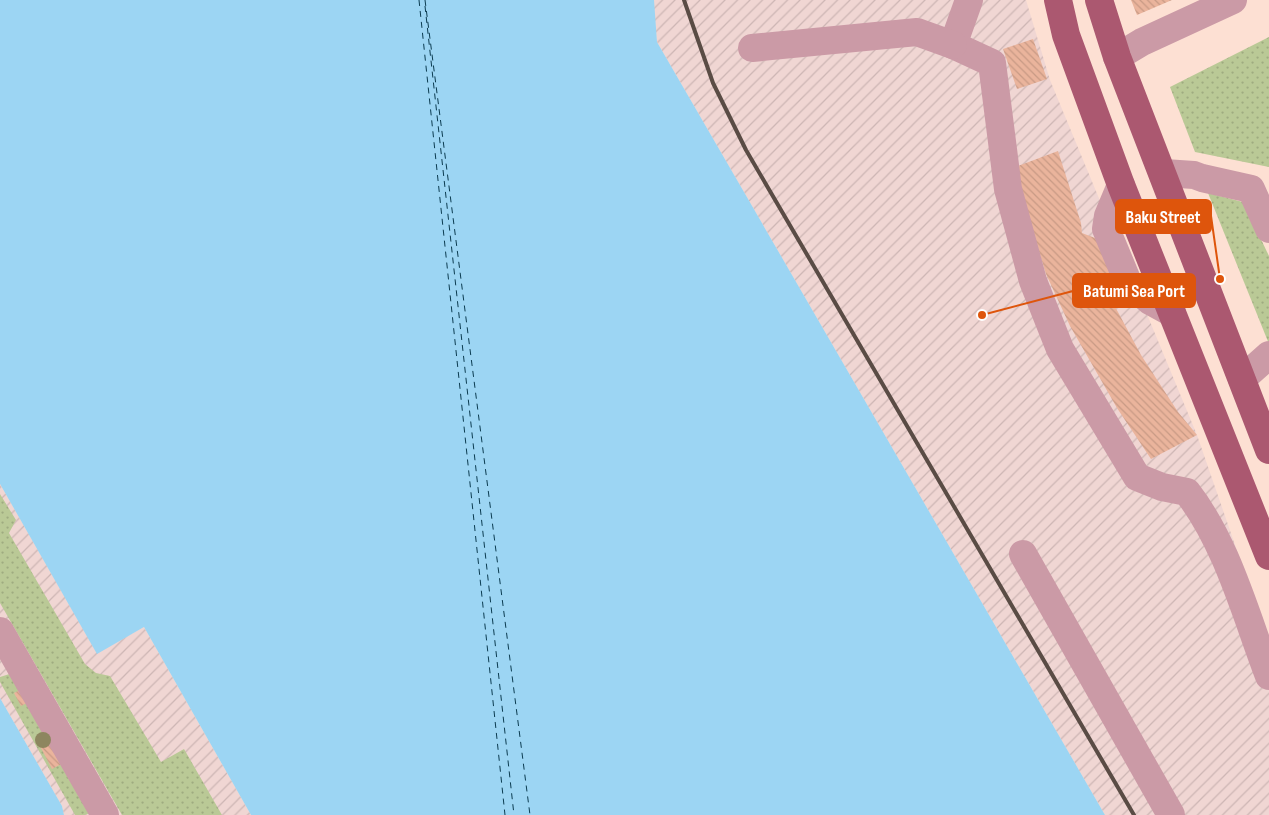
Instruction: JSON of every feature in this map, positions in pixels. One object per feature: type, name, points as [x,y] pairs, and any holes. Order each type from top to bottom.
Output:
[{"type":"main road","points":[[1058,0],[1066,35],[1121,185],[1269,556]]},
{"type":"main road","points":[[1099,0],[1117,57],[1164,173],[1268,443]]},
{"type":"lane","points":[[953,46],[969,0]]},
{"type":"lane","points":[[1117,57],[1142,42],[1233,0]]},
{"type":"lane","points":[[752,48],[917,32],[992,63],[1008,189],[1033,281],[1060,349],[1137,477],[1162,487],[1187,492],[1203,513],[1220,548],[1269,676]]},
{"type":"lane","points":[[1164,173],[1194,175],[1251,189],[1262,197],[1269,228]]},
{"type":"lane","points":[[1242,379],[1269,355]]},
{"type":"lane","points":[[1023,554],[1171,815]]},
{"type":"lane","points":[[0,631],[105,815]]},
{"type":"shaded area","points":[[653,0],[1026,0],[1050,80],[1197,435],[1269,643],[1269,815],[1105,815],[657,42]]},
{"type":"shaded area","points":[[0,484],[97,653],[144,627],[251,815],[64,815],[62,806],[0,698]]},
{"type":"green space","points":[[1269,37],[1269,167],[1195,152],[1170,87]]},
{"type":"green space","points":[[1208,193],[1243,202],[1269,256],[1269,344]]},
{"type":"green space","points":[[0,494],[16,520],[9,533],[85,664],[96,673],[110,676],[161,762],[184,749],[222,815],[122,815],[0,603]]},
{"type":"green space","points":[[22,670],[101,808],[85,815],[75,815],[0,682],[0,677]]},
{"type":"water","points":[[0,0],[654,0],[657,42],[1105,815],[251,815],[144,627],[97,654],[0,484]]},
{"type":"water","points":[[0,698],[62,806],[64,815],[0,815]]},
{"type":"building","points":[[1131,0],[1172,0],[1137,15]]},
{"type":"building","points":[[1033,39],[1047,79],[1017,89],[1003,49]]},
{"type":"building","points":[[1058,151],[1081,223],[1082,233],[1100,240],[1112,267],[1110,277],[1104,286],[1141,355],[1178,412],[1197,435],[1151,459],[1117,408],[1070,326],[1046,274],[1030,223],[1015,167]]},
{"type":"building","points":[[26,687],[33,700],[21,706],[14,693]]},
{"type":"building","points":[[56,737],[69,760],[52,769],[40,746]]},
{"type":"ferry route","points":[[419,0],[505,815]]},
{"type":"ferry route","points":[[425,0],[530,815]]},
{"type":"ferry route","points":[[425,6],[514,815]]},
{"type":"railway","points":[[684,0],[713,83],[746,150],[1134,815]]},
{"type":"place","name":"Baku Street","points":[[1220,279]]},
{"type":"place","name":"Batumi Sea Port","points":[[982,315]]}]
